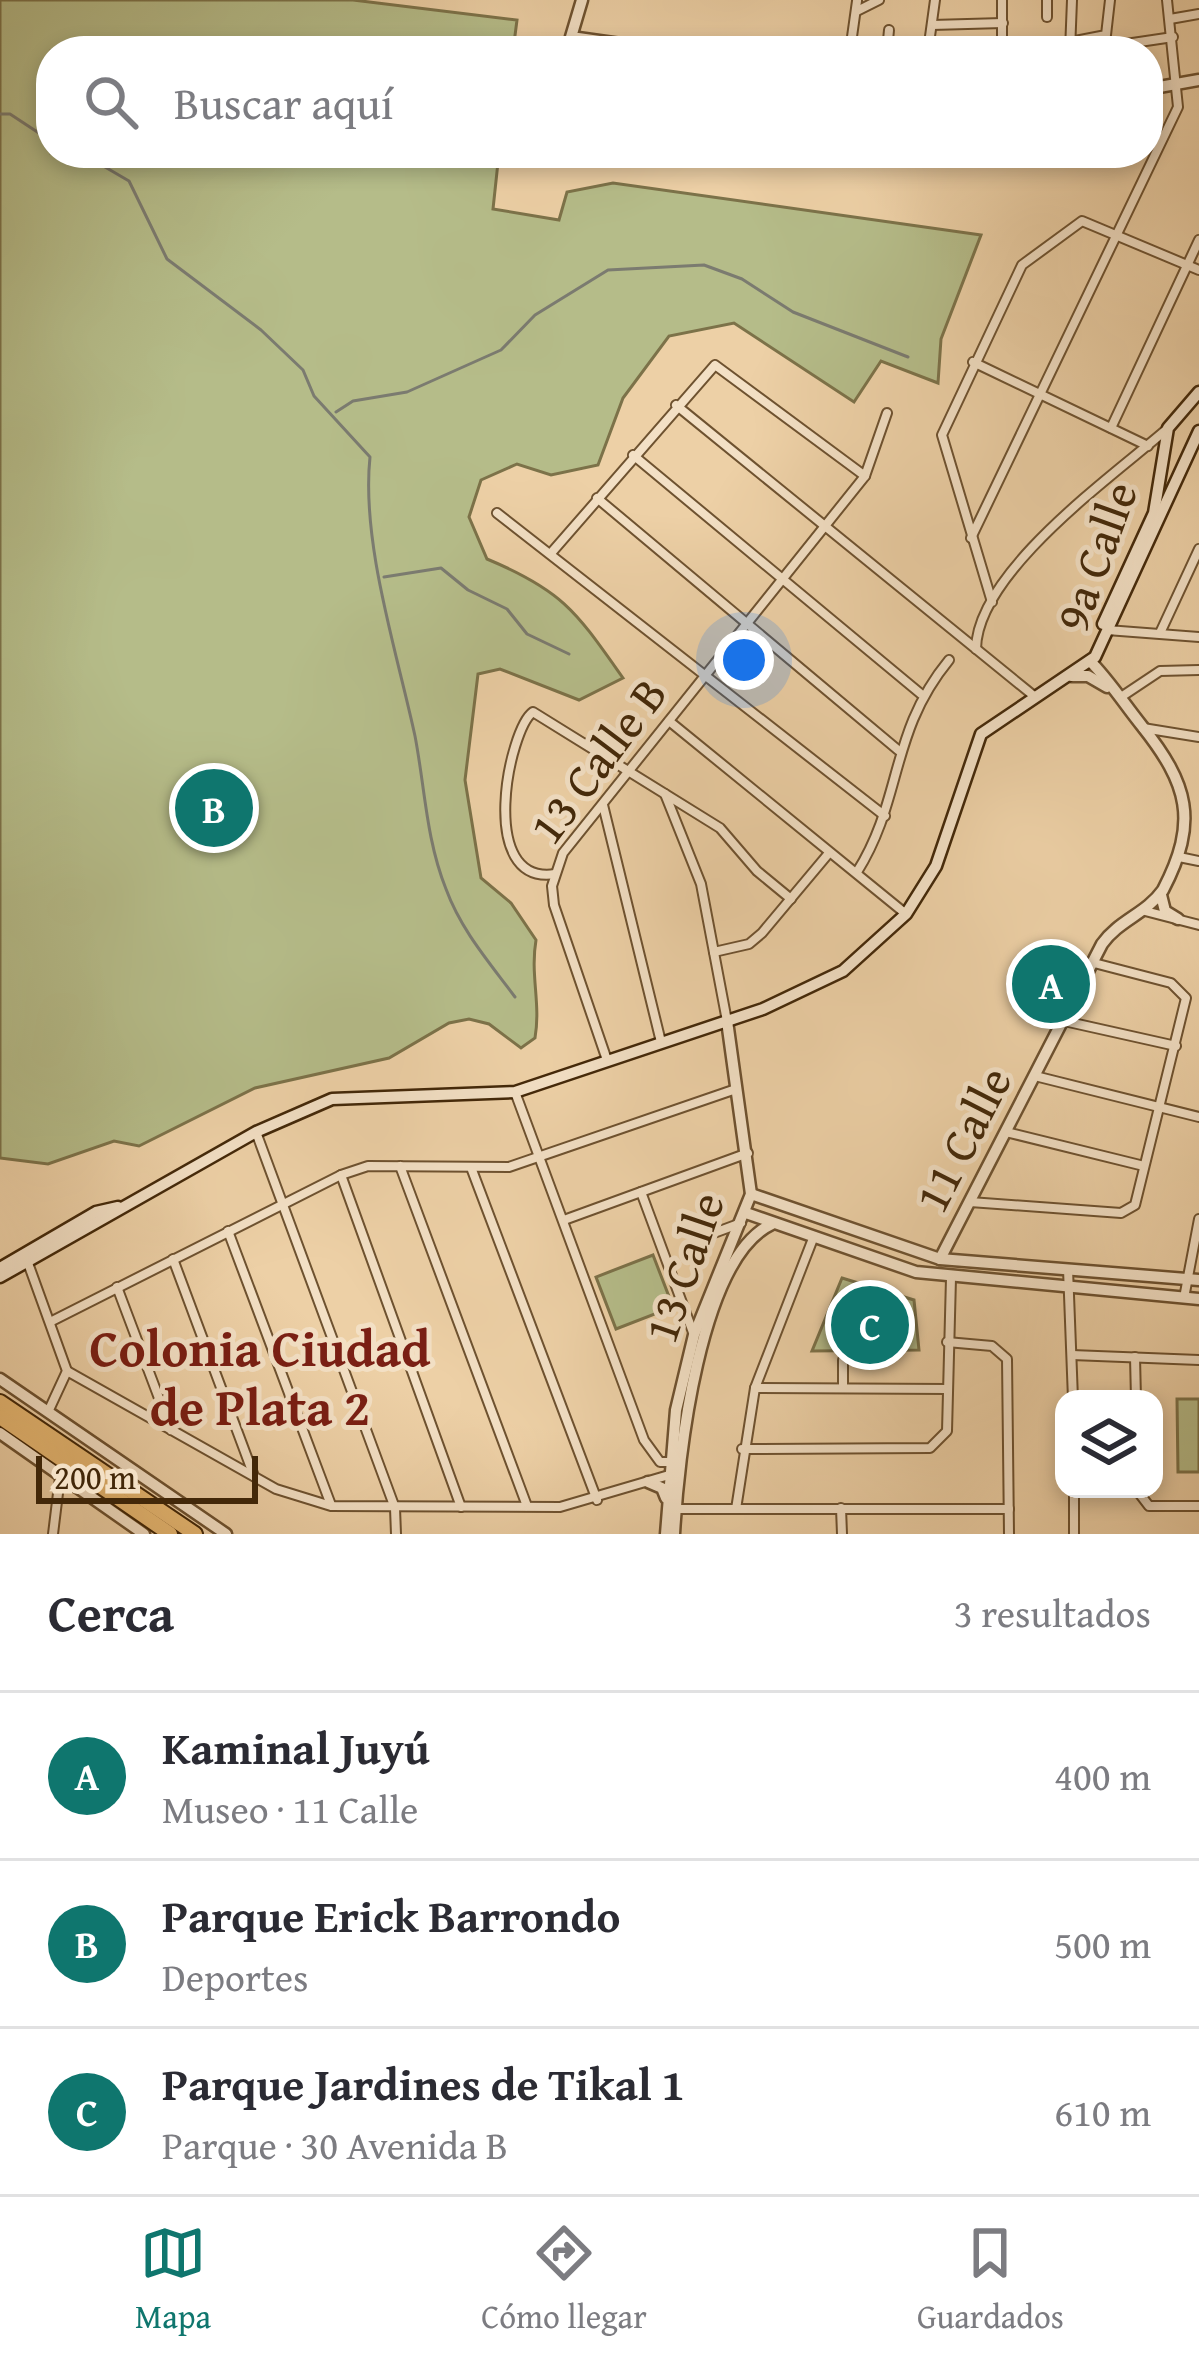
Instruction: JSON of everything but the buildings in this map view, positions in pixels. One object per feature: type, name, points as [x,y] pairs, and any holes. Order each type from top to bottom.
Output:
[{"type":"highway","points":[[0,1402],[195,1534]]},
{"type":"highway","points":[[0,1417],[170,1534]]},
{"type":"street","points":[[571,36],[582,0]]},
{"type":"street","points":[[852,36],[857,6],[879,0]]},
{"type":"street","points":[[930,36],[935,0]]},
{"type":"street","points":[[1003,0],[1003,36]]},
{"type":"street","points":[[1047,0],[1047,17]]},
{"type":"street","points":[[1070,36],[1072,0]]},
{"type":"street","points":[[1104,36],[1110,0]]},
{"type":"street","points":[[1163,140],[1178,107],[1179,84],[1167,0]]},
{"type":"street","points":[[1170,19],[1199,14]]},
{"type":"street","points":[[932,25],[1003,23]]},
{"type":"street","points":[[889,36],[890,30]]},
{"type":"street","points":[[1163,38],[1172,37]]},
{"type":"street","points":[[1163,86],[1199,80]]},
{"type":"street","points":[[970,538],[1150,168]]},
{"type":"street","points":[[992,602],[942,435],[1022,265],[1082,220],[1199,270]]},
{"type":"street","points":[[1111,428],[1199,240]]},
{"type":"street","points":[[973,362],[1148,446]]},
{"type":"street","points":[[552,552],[715,365],[865,476]]},
{"type":"street","name":"9a Calle","points":[[1090,661],[1154,513],[1168,428],[1199,392]]},
{"type":"street","points":[[676,406],[1034,696]]},
{"type":"street","name":"13 Calle B","points":[[607,1060],[554,905],[555,874],[563,853],[865,476],[887,413]]},
{"type":"street","points":[[1180,417],[1189,417],[1199,430]]},
{"type":"street","points":[[976,649],[992,602],[1049,527],[1168,428]]},
{"type":"street","name":"9a Calle","points":[[1090,661],[1199,430]]},
{"type":"street","points":[[633,455],[921,694]]},
{"type":"street","points":[[1184,462],[1199,470]]},
{"type":"street","points":[[597,498],[898,750]]},
{"type":"street","points":[[497,513],[885,816]]},
{"type":"street","points":[[1160,633],[1199,549]]},
{"type":"street","points":[[956,632],[986,617]]},
{"type":"street","points":[[1107,630],[1199,637]]},
{"type":"street","points":[[857,872],[885,816],[898,750],[921,694],[949,659]]},
{"type":"street","points":[[0,1269],[25,1259],[96,1212],[121,1206],[256,1132],[332,1099],[515,1092],[797,996],[843,970],[906,914],[936,866],[981,734],[1090,661]]},
{"type":"street","name":"11 Calle","points":[[940,1259],[1094,963],[1119,924],[1145,911],[1162,891],[1191,821],[1189,794],[1090,661]]},
{"type":"street","points":[[1071,676],[1088,676],[1117,695],[1160,671],[1199,670]]},
{"type":"street","points":[[555,874],[538,877],[521,868],[504,832],[518,728],[533,712],[720,828],[757,871],[791,899]]},
{"type":"street","points":[[669,721],[906,914]]},
{"type":"street","points":[[1143,728],[1199,736]]},
{"type":"street","name":"13 Calle","points":[[664,793],[701,884],[727,1021],[751,1194],[694,1335],[669,1468],[670,1534]]},
{"type":"street","points":[[603,805],[661,1042]]},
{"type":"street","points":[[713,952],[749,944],[829,853]]},
{"type":"street","points":[[1179,857],[1199,861]]},
{"type":"street","points":[[1162,891],[1163,908],[1178,920]]},
{"type":"street","points":[[1145,911],[1199,925]]},
{"type":"street","points":[[969,1202],[1128,1211],[1137,1201],[1176,1046],[1184,992],[1171,983],[1094,963]]},
{"type":"street","points":[[1064,1021],[1176,1046]]},
{"type":"street","points":[[1035,1076],[1199,1117]]},
{"type":"street","points":[[52,1321],[340,1175],[368,1166],[472,1170],[542,1158],[736,1090]]},
{"type":"street","points":[[515,1092],[644,1440],[653,1471],[648,1482]]},
{"type":"street","points":[[256,1132],[395,1508],[396,1534]]},
{"type":"street","points":[[1006,1132],[1144,1166]]},
{"type":"street","points":[[564,1220],[748,1153]]},
{"type":"street","points":[[400,1166],[527,1507]]},
{"type":"street","points":[[472,1170],[597,1500]]},
{"type":"street","points":[[340,1175],[461,1507]]},
{"type":"street","points":[[641,1192],[694,1335]]},
{"type":"street","points":[[751,1194],[940,1259],[1193,1279]]},
{"type":"street","points":[[698,1239],[745,1218],[951,1278],[1199,1299]]},
{"type":"street","points":[[1184,1298],[1193,1279],[1199,1219]]},
{"type":"street","points":[[734,1241],[768,1223]]},
{"type":"street","name":"13 Calle","points":[[671,1505],[693,1376],[714,1312],[746,1238],[768,1223]]},
{"type":"street","points":[[228,1231],[331,1506]]},
{"type":"street","points":[[736,1509],[755,1388],[814,1236]]},
{"type":"street","points":[[904,1268],[898,1255],[908,1249]]},
{"type":"street","points":[[173,1258],[255,1478]]},
{"type":"street","points":[[25,1259],[67,1371],[47,1414]]},
{"type":"street","points":[[1068,1269],[1072,1390]]},
{"type":"street","name":"11 Calle","points":[[742,1449],[931,1448],[944,1440],[951,1278]]},
{"type":"street","points":[[117,1288],[172,1432]]},
{"type":"street","points":[[947,1342],[992,1346],[1003,1353],[1009,1534]]},
{"type":"street","points":[[1072,1354],[1199,1360]]},
{"type":"street","points":[[1136,1357],[1136,1390]]},
{"type":"street","points":[[843,1360],[843,1388]]},
{"type":"street","points":[[67,1371],[255,1478],[297,1498],[331,1506],[527,1507],[597,1500],[648,1482],[669,1468],[644,1440]]},
{"type":"street","points":[[0,1379],[226,1534]]},
{"type":"street","points":[[755,1388],[948,1388]]},
{"type":"street","points":[[0,1433],[145,1534]]},
{"type":"street","points":[[53,1534],[60,1477]]},
{"type":"street","points":[[648,1482],[662,1488],[671,1505],[1009,1509]]},
{"type":"street","points":[[1074,1498],[1075,1534]]},
{"type":"street","points":[[1140,1498],[1150,1506],[1199,1506]]},
{"type":"street","points":[[841,1508],[842,1534]]},
{"type":"green space","points":[[0,0],[353,0],[517,20],[515,36],[36,36],[36,168],[497,168],[493,209],[559,220],[567,192],[613,183],[981,235],[941,339],[938,383],[881,361],[854,402],[734,323],[669,336],[623,398],[598,465],[551,475],[517,464],[481,480],[469,517],[487,559],[534,582],[567,606],[623,678],[579,700],[500,669],[478,674],[465,780],[481,878],[511,903],[536,940],[535,1038],[521,1048],[489,1024],[469,1019],[449,1023],[389,1058],[255,1088],[139,1146],[114,1141],[48,1164],[0,1158]]},
{"type":"green space","points":[[653,1255],[673,1307],[616,1329],[596,1277]]},
{"type":"green space","points":[[842,1278],[914,1300],[919,1350],[812,1351]]},
{"type":"green space","points":[[1177,1399],[1199,1399],[1199,1472],[1178,1472]]},
{"type":"waterway","points":[[0,114],[10,114],[36,131]]},
{"type":"waterway","points":[[107,168],[129,181],[167,259],[261,330],[303,370],[314,396],[370,457],[376,560],[415,736],[434,851],[459,918],[515,997]]},
{"type":"waterway","points":[[336,412],[353,401],[407,392],[501,350],[535,315],[608,270],[704,265],[742,279],[793,312],[908,357]]},
{"type":"waterway","points":[[384,577],[441,568],[468,590],[507,609],[527,634],[569,654]]},
{"type":"place","name":"Parque Erick Barrondo","points":[[214,808]]},
{"type":"place","name":"Kaminal Juyú","points":[[1051,984]]},
{"type":"place","name":"Parque Jardines de Tikal 1","points":[[870,1325]]},
{"type":"district","name":"Colonia Ciudad de Plata 2","points":[[260,1376]]}]
